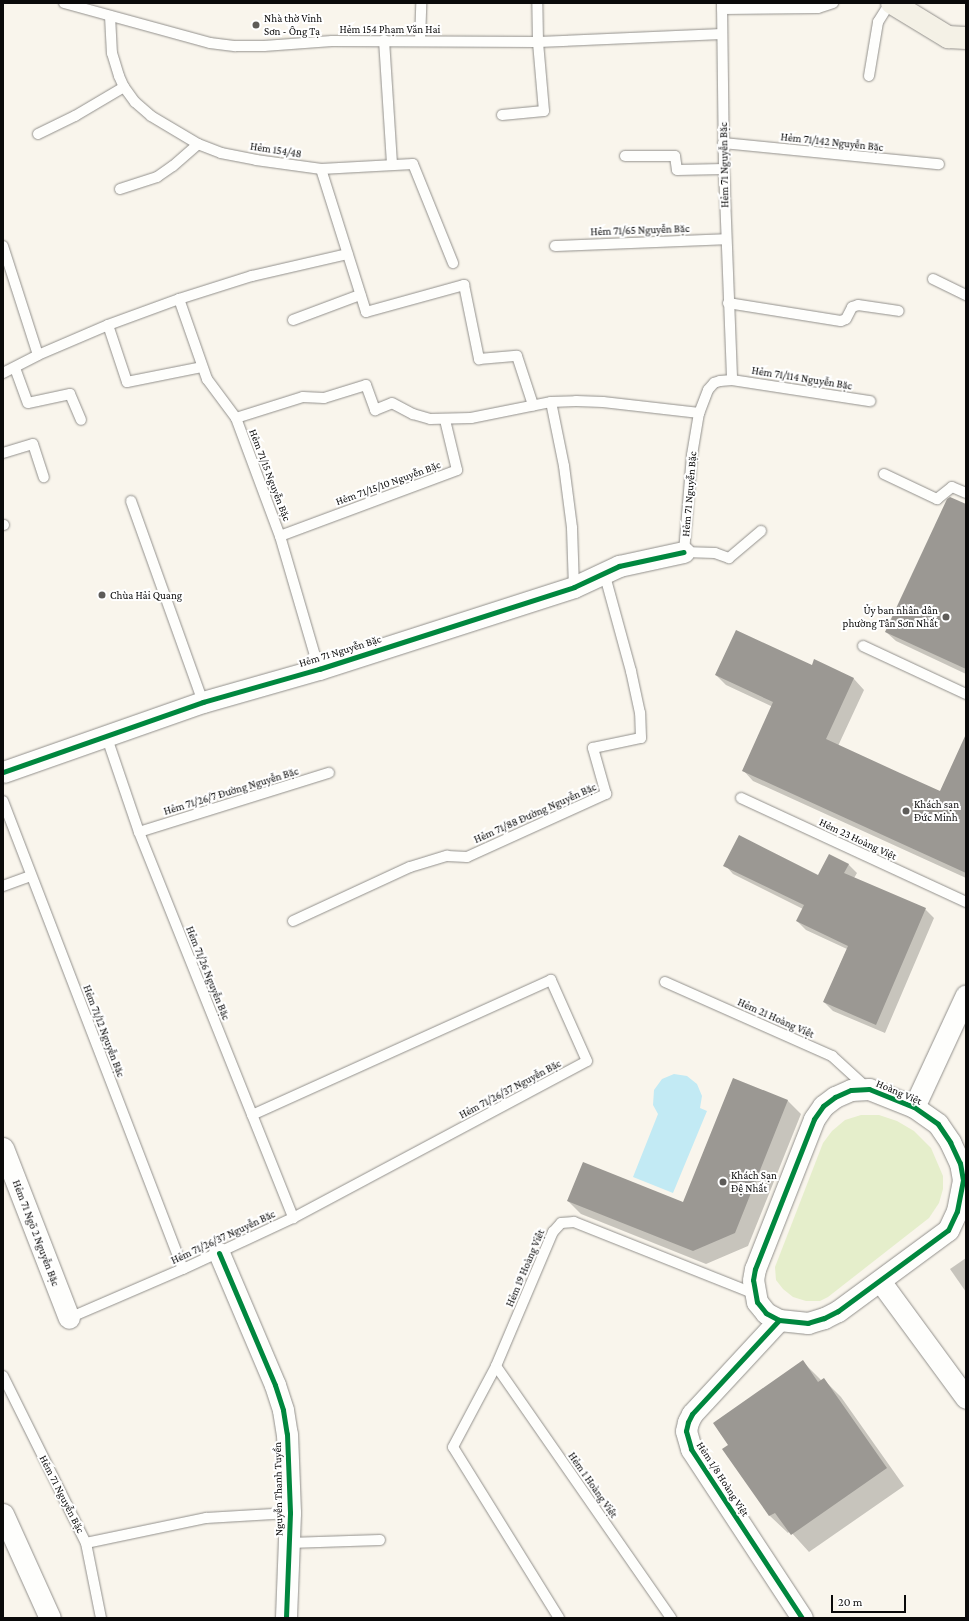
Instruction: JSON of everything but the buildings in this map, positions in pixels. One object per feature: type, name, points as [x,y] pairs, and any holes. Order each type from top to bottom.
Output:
[{"type":"street","points":[[891,3],[957,38],[966,48]]},
{"type":"street","name":"Hẻm 71 Nguyễn Bặc","points":[[3,772],[203,702],[319,669],[574,587],[619,566],[684,552]]},
{"type":"street","name":"Hoàng Việt","points":[[914,1107],[966,995]]},
{"type":"street","name":"Hoàng Việt","points":[[869,1089],[914,1107],[938,1124],[950,1142],[960,1163],[963,1180],[961,1195],[957,1211],[948,1230],[880,1280],[824,1318],[808,1323],[779,1320],[766,1313],[757,1302],[754,1294],[753,1280],[755,1269],[814,1119],[823,1106],[835,1097],[851,1090],[869,1089]]},
{"type":"street","name":"Hẻm 71 Ngõ 2 Nguyễn Bặc","points":[[3,1148],[69,1318]]},
{"type":"street","points":[[948,1230],[966,1218]]},
{"type":"street","name":"Nguyễn Thanh Tuyền","points":[[219,1253],[275,1385],[283,1410],[289,1460],[290,1513],[286,1618]]},
{"type":"street","points":[[880,1280],[966,1398]]},
{"type":"street","name":"Hẻm 1/8 Hoàng Việt","points":[[779,1320],[692,1414],[686,1431],[691,1449],[802,1618]]},
{"type":"street","points":[[3,1514],[50,1618]]},
{"type":"lane","name":"Hẻm 154 Phạm Văn Hai","points":[[64,3],[93,7],[110,16],[210,43],[236,46],[384,40],[538,42],[722,34]]},
{"type":"lane","points":[[420,41],[421,3]]},
{"type":"lane","points":[[502,115],[544,111],[538,42],[537,3]]},
{"type":"lane","points":[[722,6],[818,8],[833,3]]},
{"type":"lane","points":[[869,76],[878,22],[891,3]]},
{"type":"lane","name":"Hẻm 71 Nguyễn Bặc","points":[[684,552],[692,455],[699,412],[708,390],[714,383],[732,380],[724,169],[722,6]]},
{"type":"lane","name":"Hẻm 154/48","points":[[110,16],[114,65],[124,87],[135,102],[151,116],[198,144],[221,153],[291,166],[321,169],[413,164],[453,263]]},
{"type":"lane","points":[[384,40],[392,165]]},
{"type":"lane","points":[[38,134],[75,116],[124,87]]},
{"type":"lane","points":[[120,189],[157,177],[173,166],[198,144]]},
{"type":"lane","name":"Hẻm 71/142 Nguyễn Bặc","points":[[724,144],[939,164]]},
{"type":"lane","points":[[625,156],[675,156],[678,170],[724,169]]},
{"type":"lane","points":[[321,169],[366,312],[464,285],[479,359],[517,356],[533,405]]},
{"type":"lane","name":"Hẻm 71/65 Nguyễn Bặc","points":[[555,246],[726,239]]},
{"type":"lane","points":[[3,246],[38,355]]},
{"type":"lane","points":[[3,374],[38,355],[108,325],[180,299],[252,276],[347,254]]},
{"type":"lane","points":[[933,279],[966,295]]},
{"type":"lane","points":[[293,320],[360,295]]},
{"type":"lane","name":"Hẻm 71/15 Nguyễn Bặc","points":[[180,299],[207,379],[236,418],[280,536],[319,669]]},
{"type":"lane","points":[[728,303],[841,321],[846,319],[852,308],[858,305],[899,311]]},
{"type":"lane","points":[[108,325],[127,382],[202,367]]},
{"type":"lane","points":[[15,368],[28,403],[70,394],[81,420]]},
{"type":"lane","name":"Hẻm 71/114 Nguyễn Bặc","points":[[732,380],[870,401]]},
{"type":"lane","points":[[236,418],[303,398],[324,398],[366,385],[375,410],[392,403],[413,414],[430,419],[445,420],[471,418],[551,402],[603,402],[699,412]]},
{"type":"lane","points":[[551,402],[564,466],[572,528],[574,587]]},
{"type":"lane","name":"Hẻm 71/15/10 Nguyễn Bặc","points":[[280,536],[456,470],[445,420]]},
{"type":"lane","points":[[3,453],[33,444],[44,477]]},
{"type":"lane","points":[[884,474],[937,499],[952,487],[966,493]]},
{"type":"lane","points":[[131,501],[203,702]]},
{"type":"lane","points":[[684,552],[715,553],[729,558],[762,531]]},
{"type":"lane","name":"Hẻm 71/88 Đường Nguyễn Bặc","points":[[293,921],[410,867],[447,856],[467,857],[606,794],[593,748],[641,738],[640,713],[631,670],[604,572]]},
{"type":"lane","points":[[863,646],[966,694]]},
{"type":"lane","name":"Hẻm 71/26 Nguyễn Bặc","points":[[106,735],[140,832],[293,1218]]},
{"type":"lane","name":"Hẻm 71/26/7 Đường Nguyễn Bặc","points":[[140,832],[329,773]]},
{"type":"lane","name":"Hẻm 23 Hoàng Việt","points":[[741,798],[966,902]]},
{"type":"lane","name":"Hẻm 71/12 Nguyễn Bặc","points":[[3,801],[183,1269]]},
{"type":"lane","points":[[3,886],[31,876]]},
{"type":"lane","name":"Hẻm 71/26/37 Nguyễn Bặc","points":[[69,1318],[219,1253],[293,1218],[587,1061],[551,980],[252,1115]]},
{"type":"lane","name":"Hẻm 21 Hoàng Việt","points":[[665,982],[832,1056],[869,1089]]},
{"type":"lane","name":"Hẻm 19 Hoàng Việt","points":[[559,1618],[453,1446],[496,1366],[553,1232],[561,1223],[574,1222],[754,1294]]},
{"type":"lane","name":"Hẻm 1 Hoàng Việt","points":[[496,1366],[671,1618]]},
{"type":"lane","name":"Hẻm 71 Nguyễn Bặc","points":[[3,1376],[86,1543],[101,1618]]},
{"type":"lane","points":[[86,1543],[206,1518],[290,1513]]},
{"type":"lane","points":[[289,1543],[380,1540]]},
{"type":"green space","points":[[861,1115],[879,1115],[897,1121],[914,1131],[931,1148],[943,1176],[943,1189],[939,1203],[929,1218],[828,1297],[820,1301],[806,1301],[793,1297],[783,1289],[776,1280],[775,1267],[823,1143],[832,1131],[845,1120]]},
{"type":"water","points":[[674,1074],[687,1076],[697,1084],[702,1096],[700,1108],[707,1111],[673,1193],[633,1177],[658,1114],[653,1105],[654,1090],[662,1079]]},
{"type":"cycle path","points":[[3,772],[203,702],[319,669],[574,587],[619,566],[684,552]]},
{"type":"cycle path","points":[[869,1089],[914,1107],[938,1124],[950,1142],[960,1163],[963,1180],[957,1211],[948,1230],[838,1311],[824,1318],[808,1323],[779,1320],[766,1313],[757,1302],[753,1280],[755,1269],[814,1119],[823,1106],[835,1097],[851,1090],[869,1089]]},
{"type":"cycle path","points":[[219,1253],[275,1385],[283,1410],[287,1434],[290,1513],[286,1618]]},
{"type":"cycle path","points":[[779,1320],[692,1414],[686,1431],[691,1449],[802,1618]]},
{"type":"place","name":"Nhà thờ Vinh Sơn - Ông Tạ","points":[[256,25]]},
{"type":"place","name":"Chùa Hải Quang","points":[[102,595]]},
{"type":"place","name":"Ủy ban nhân dân phường Tân Sơn Nhất","points":[[946,617]]},
{"type":"place","name":"Khách sạn Đức Minh","points":[[906,811]]},
{"type":"place","name":"Khách Sạn Đệ Nhất","points":[[723,1182]]}]
